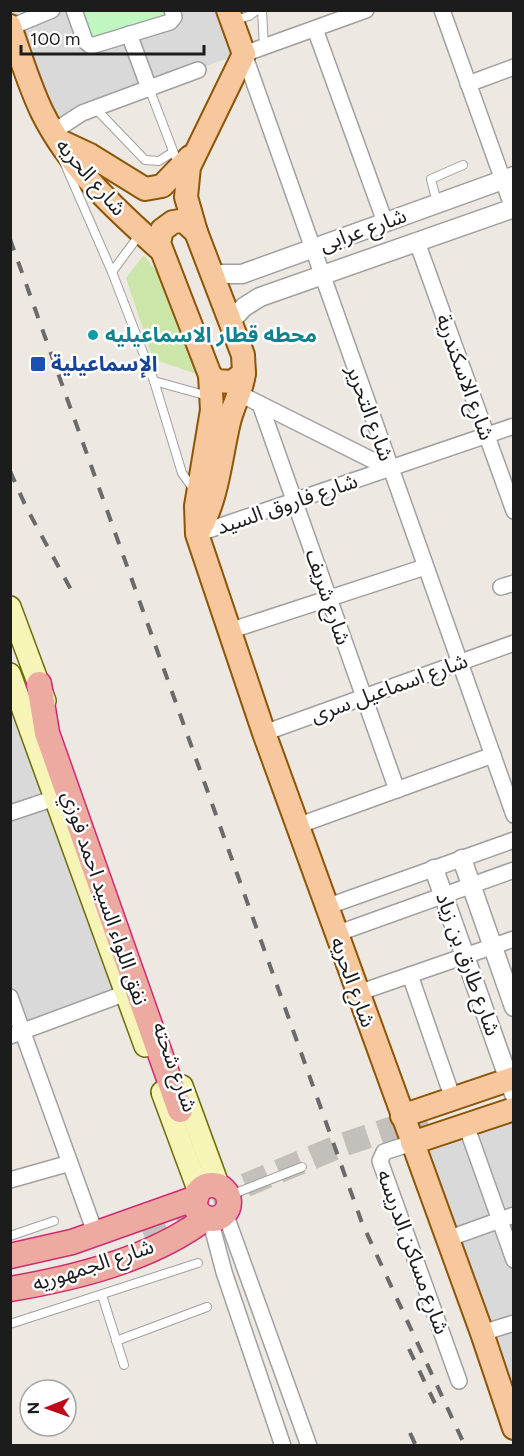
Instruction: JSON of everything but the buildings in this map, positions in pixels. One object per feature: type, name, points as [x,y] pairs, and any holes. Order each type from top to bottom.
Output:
[{"type":"highway","name":"نفق اللواء السيد احمد فوزي","points":[[39,684],[47,733],[180,1110]]},
{"type":"highway","name":"شارع الجمهوريه","points":[[10,1256],[96,1235],[166,1209],[212,1203]]},
{"type":"highway","name":"شارع الجمهوريه","points":[[10,1289],[105,1266],[136,1256],[178,1236],[212,1203]]},
{"type":"highway","points":[[166,1209],[175,1220],[178,1236]]},
{"type":"highway","points":[[10,1267],[143,1233],[85,1260],[10,1277]]},
{"type":"main road","name":"شارع التحرير","points":[[230,15],[254,50]]},
{"type":"main road","name":"شارع الحريه","points":[[11,27],[34,94],[56,136],[86,177],[161,250]]},
{"type":"main road","points":[[56,136],[90,155],[136,186],[145,189],[162,186],[254,50]]},
{"type":"main road","points":[[182,158],[186,197],[196,232],[243,355],[242,383],[229,420],[212,506],[197,534]]},
{"type":"main road","points":[[196,232],[186,223],[173,222],[162,230],[159,236],[161,250],[211,386],[217,381],[227,383],[237,380],[242,383]]},
{"type":"main road","name":"شارع الحريه","points":[[211,386],[195,521],[197,534],[264,733],[482,1333],[513,1428]]},
{"type":"main road","name":"شارع شحته","points":[[10,607],[39,684],[212,1203]]},
{"type":"main road","name":"شارع شحته","points":[[10,674],[126,993],[193,1147]]},
{"type":"main road","points":[[402,1116],[453,1099],[512,1084]]},
{"type":"main road","points":[[412,1143],[513,1109]]},
{"type":"street","points":[[11,27],[52,10]]},
{"type":"street","points":[[74,10],[86,41],[91,46],[170,22],[174,17],[172,10]]},
{"type":"street","points":[[254,50],[366,10]]},
{"type":"street","points":[[442,10],[513,209]]},
{"type":"street","points":[[315,29],[384,218]]},
{"type":"street","points":[[129,34],[149,88]]},
{"type":"street","name":"شارع التحرير","points":[[254,50],[321,276],[513,815]]},
{"type":"street","points":[[468,84],[513,67]]},
{"type":"street","points":[[56,136],[72,119],[95,108],[198,70]]},
{"type":"street","name":"شارع عرابى","points":[[212,274],[242,274],[313,249],[384,218],[502,178]]},
{"type":"street","name":"شارع عرابى","points":[[231,321],[244,307],[260,297],[513,209]]},
{"type":"street","name":"شارع الاسكندرية","points":[[417,242],[513,512]]},
{"type":"street","points":[[242,383],[260,404],[390,469]]},
{"type":"street","name":"شارع شريف","points":[[260,404],[397,790]]},
{"type":"street","name":"شارع فاروق السيد","points":[[197,534],[513,426]]},
{"type":"street","points":[[230,631],[425,567]]},
{"type":"street","name":"شارع اسماعيل سرى","points":[[264,733],[513,643]]},
{"type":"street","points":[[297,826],[493,755]]},
{"type":"street","points":[[10,813],[55,798]]},
{"type":"street","points":[[326,907],[513,840]]},
{"type":"street","name":"شارع طارق بن زياد","points":[[462,859],[513,1007]]},
{"type":"street","name":"شارع طارق بن زياد","points":[[434,869],[512,1084]]},
{"type":"street","points":[[336,934],[513,870]]},
{"type":"street","points":[[358,993],[513,939]]},
{"type":"street","points":[[410,975],[453,1099]]},
{"type":"street","points":[[17,1034],[126,993]]},
{"type":"street","points":[[10,997],[17,1034],[70,1163],[96,1235]]},
{"type":"street","points":[[466,1125],[506,1218],[513,1260]]},
{"type":"street","name":"شارع مساكن الدريسه","points":[[412,1143],[384,1152],[380,1161],[459,1381]]},
{"type":"street","points":[[10,1180],[70,1163]]},
{"type":"street","points":[[212,1203],[309,1446]]},
{"type":"street","points":[[212,1203],[224,1272],[283,1446]]},
{"type":"street","points":[[447,1239],[506,1218]]},
{"type":"street","points":[[482,1333],[513,1323]]},
{"type":"street","points":[[275,1421],[297,1412]]},
{"type":"lane","points":[[230,15],[244,19],[257,10]]},
{"type":"lane","points":[[254,50],[262,10]]},
{"type":"lane","points":[[95,108],[146,160],[182,158],[149,88]]},
{"type":"lane","points":[[56,136],[73,188],[112,272],[154,381],[182,473],[186,483],[198,494]]},
{"type":"lane","points":[[436,200],[430,184],[432,177],[463,165]]},
{"type":"lane","points":[[112,272],[141,232]]},
{"type":"lane","points":[[154,381],[211,386]]},
{"type":"lane","points":[[212,1203],[302,1167]]},
{"type":"lane","points":[[10,1236],[54,1221]]},
{"type":"lane","points":[[10,1324],[198,1263]]},
{"type":"lane","points":[[102,1295],[124,1365]]},
{"type":"lane","points":[[116,1341],[207,1307]]},
{"type":"shaded area","points":[[10,11],[227,11],[242,53],[81,112],[53,131],[11,23]]},
{"type":"shaded area","points":[[10,670],[125,993],[10,1035]]},
{"type":"shaded area","points":[[513,1109],[513,1426],[414,1144]]},
{"type":"green space","points":[[74,11],[172,11],[173,14],[94,46]]},
{"type":"green space","points":[[144,255],[166,284],[199,375],[153,359],[126,278]]},
{"type":"tunnel","points":[[179,1213],[342,1145],[426,1117]]},
{"type":"tunnel","points":[[145,1238],[196,1217]]},
{"type":"railway","points":[[10,239],[362,1223],[465,1446]]},
{"type":"railway","points":[[10,471],[26,507],[75,597]]},
{"type":"railway","points":[[409,1349],[440,1414]]},
{"type":"railway","points":[[410,1433],[416,1446]]},
{"type":"place","name":"محطه قطار الاسماعيليه","points":[[93,335]]},
{"type":"place","name":"الإسماعيلية","points":[[38,364]]}]
